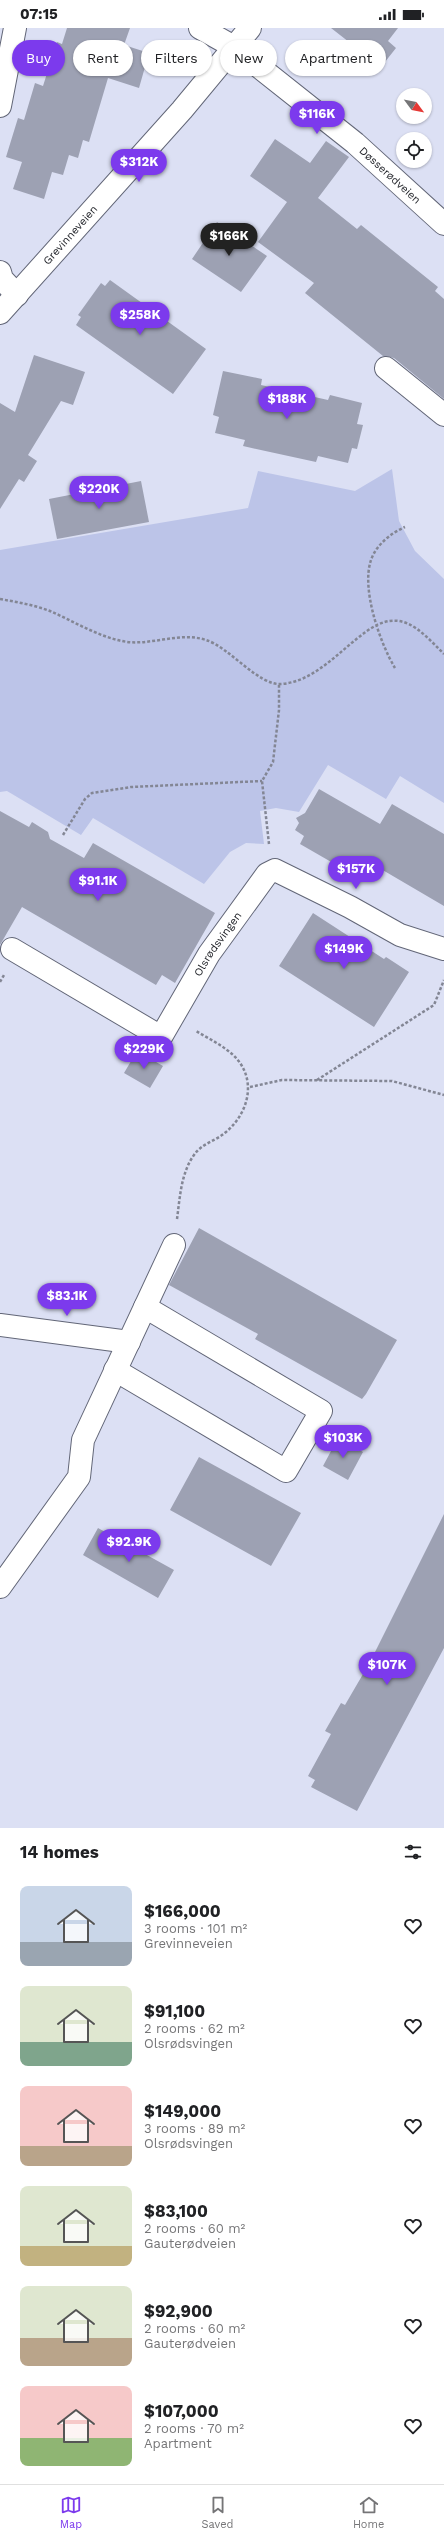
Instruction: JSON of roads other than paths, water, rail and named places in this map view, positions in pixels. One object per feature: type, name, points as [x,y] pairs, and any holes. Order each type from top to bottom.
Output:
[{"type":"street","points":[[0,106],[14,28]]},
{"type":"street","name":"Døsserødveien","points":[[200,28],[221,40]]},
{"type":"street","name":"Grevinneveien","points":[[240,40],[250,28]]},
{"type":"street","name":"Grevinneveien","points":[[0,313],[182,110],[220,64]]},
{"type":"street","name":"Døsserødveien","points":[[271,76],[355,143],[444,224]]},
{"type":"street","points":[[0,272],[2,279],[17,295]]},
{"type":"street","points":[[386,368],[444,415]]},
{"type":"street","name":"Olsrødsvingen","points":[[12,949],[161,1037],[209,954],[269,873],[275,870],[336,900],[400,935],[444,950]]},
{"type":"street","points":[[0,1587],[79,1477],[83,1440],[174,1245]]},
{"type":"street","points":[[115,1370],[286,1471],[321,1411],[145,1307]]},
{"type":"street","points":[[0,1325],[129,1342]]}]
